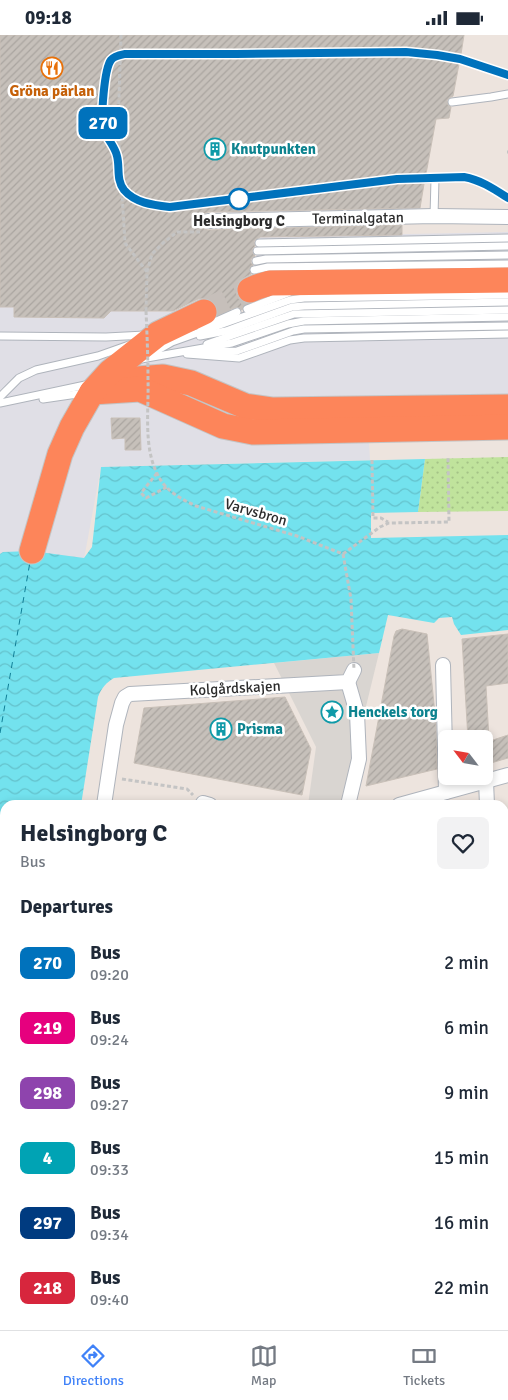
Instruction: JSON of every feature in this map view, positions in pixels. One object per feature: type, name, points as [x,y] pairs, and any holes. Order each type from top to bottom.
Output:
[{"type":"highway","points":[[253,287],[270,283],[508,280]]},
{"type":"highway","points":[[32,551],[60,454],[72,427],[101,382],[169,328],[198,312]]},
{"type":"highway","points":[[101,382],[163,377],[191,383],[245,406],[273,410],[508,407]]},
{"type":"highway","points":[[101,382],[149,388],[223,426],[253,432],[508,427]]},
{"type":"street","name":"Terminalgatan","points":[[208,221],[434,210],[508,217]]},
{"type":"street","points":[[442,665],[446,792]]},
{"type":"street","name":"Kolgårdskajen","points":[[108,777],[116,725],[125,697],[130,695],[351,676]]},
{"type":"street","points":[[349,800],[359,759],[357,713],[351,676]]},
{"type":"street","points":[[493,779],[508,775]]},
{"type":"street","points":[[105,800],[108,777]]},
{"type":"street","points":[[418,800],[471,785]]},
{"type":"street","points":[[486,785],[487,800]]},
{"type":"lane","points":[[460,59],[508,75]]},
{"type":"lane","points":[[452,102],[508,94]]},
{"type":"lane","points":[[425,179],[464,177],[474,179],[508,198]]},
{"type":"lane","points":[[434,210],[435,179]]},
{"type":"lane","points":[[259,243],[508,238]]},
{"type":"lane","points":[[257,251],[508,246]]},
{"type":"lane","points":[[256,261],[266,259],[508,255]]},
{"type":"lane","points":[[253,287],[268,267],[508,264]]},
{"type":"lane","points":[[253,287],[269,276],[459,273]]},
{"type":"lane","points":[[253,287],[285,293],[303,291],[508,287]]},
{"type":"lane","points":[[0,397],[19,378],[36,370],[98,356],[169,328],[290,300],[304,298],[508,295]]},
{"type":"lane","points":[[169,328],[226,331],[298,306],[508,302]]},
{"type":"lane","points":[[178,353],[294,314],[508,310]]},
{"type":"lane","points":[[0,336],[106,337],[220,319],[237,312]]},
{"type":"lane","points":[[0,403],[101,382],[144,358],[232,343],[288,324],[304,321],[508,317]]},
{"type":"lane","points":[[178,353],[237,351],[293,331],[304,329],[508,326]]},
{"type":"lane","points":[[144,358],[169,328]]},
{"type":"lane","points":[[178,353],[239,358],[290,340],[304,338],[508,335]]},
{"type":"lane","points":[[0,403],[101,382]]},
{"type":"lane","points":[[226,407],[243,412],[273,414],[508,412]]},
{"type":"lane","points":[[232,420],[241,421]]},
{"type":"lane","points":[[260,424],[508,421]]},
{"type":"path","points":[[102,127],[118,128],[121,35]]},
{"type":"path","name":"Varvsbron","points":[[118,128],[125,243],[147,273],[148,443],[157,473],[167,487],[196,506],[297,536],[343,554]]},
{"type":"path","points":[[351,676],[351,599],[343,554],[380,527],[389,523],[449,522],[448,457]]},
{"type":"path","points":[[372,460],[373,518],[381,518],[389,523]]},
{"type":"path","points":[[157,473],[141,493],[146,499],[167,487]]},
{"type":"path","points":[[108,777],[187,789],[200,800]]},
{"type":"shaded area","points":[[508,232],[508,439],[369,441],[370,460],[101,467],[84,559],[32,551],[0,554],[0,307],[14,307],[14,317],[101,318],[110,311],[246,312],[260,237]]},
{"type":"shaded area","name":"Henckels torg","points":[[379,653],[343,800],[309,800],[316,747],[274,663]]},
{"type":"green space","points":[[508,457],[508,511],[418,512],[425,459]]},
{"type":"water","points":[[425,459],[418,512],[371,513],[371,538],[508,535],[508,630],[461,635],[452,617],[439,618],[434,623],[388,615],[379,653],[114,678],[104,686],[98,697],[82,800],[0,800],[0,554],[3,552],[32,551],[84,558],[92,547],[101,467]]},
{"type":"building","name":"Knutpunkten","points":[[0,35],[464,35],[461,54],[455,58],[459,64],[453,96],[447,100],[448,105],[451,107],[449,118],[436,119],[426,174],[422,174],[420,177],[420,182],[424,184],[420,208],[208,212],[203,214],[199,221],[204,229],[208,230],[402,225],[402,235],[260,237],[254,241],[255,246],[252,252],[255,256],[251,259],[253,265],[249,269],[251,274],[239,281],[236,288],[237,296],[246,304],[242,310],[237,307],[224,312],[218,312],[217,305],[212,300],[205,298],[198,299],[173,311],[111,311],[104,318],[14,317],[14,307],[0,307]]},
{"type":"building","points":[[111,418],[140,418],[141,450],[125,450],[125,438],[112,439]]},
{"type":"building","points":[[402,629],[427,634],[436,724],[437,769],[366,786],[394,636],[396,631]]},
{"type":"building","points":[[508,634],[508,683],[486,686],[488,730],[467,730],[462,639]]},
{"type":"building","name":"Prisma","points":[[285,697],[311,749],[302,795],[134,763],[144,708]]},
{"type":"building","points":[[508,735],[508,758],[493,762],[493,740]]},
{"type":"ferry route","points":[[0,733],[30,562]]},
{"type":"tunnel","points":[[204,312],[250,290]]},
{"type":"bus line","name":"270","points":[[508,75],[460,59],[406,52],[125,54],[111,60],[104,76],[103,124],[105,133],[118,157],[119,180],[122,187],[132,197],[150,205],[170,207],[397,179],[464,177],[474,179],[508,198]]},
{"type":"place","name":"Gröna pärlan","points":[[52,68]]},
{"type":"place","name":"Knutpunkten","points":[[215,149]]},
{"type":"place","name":"Helsingborg C","points":[[239,199]]},
{"type":"place","name":"Henckels torg","points":[[332,712]]},
{"type":"place","name":"Prisma","points":[[221,729]]}]
